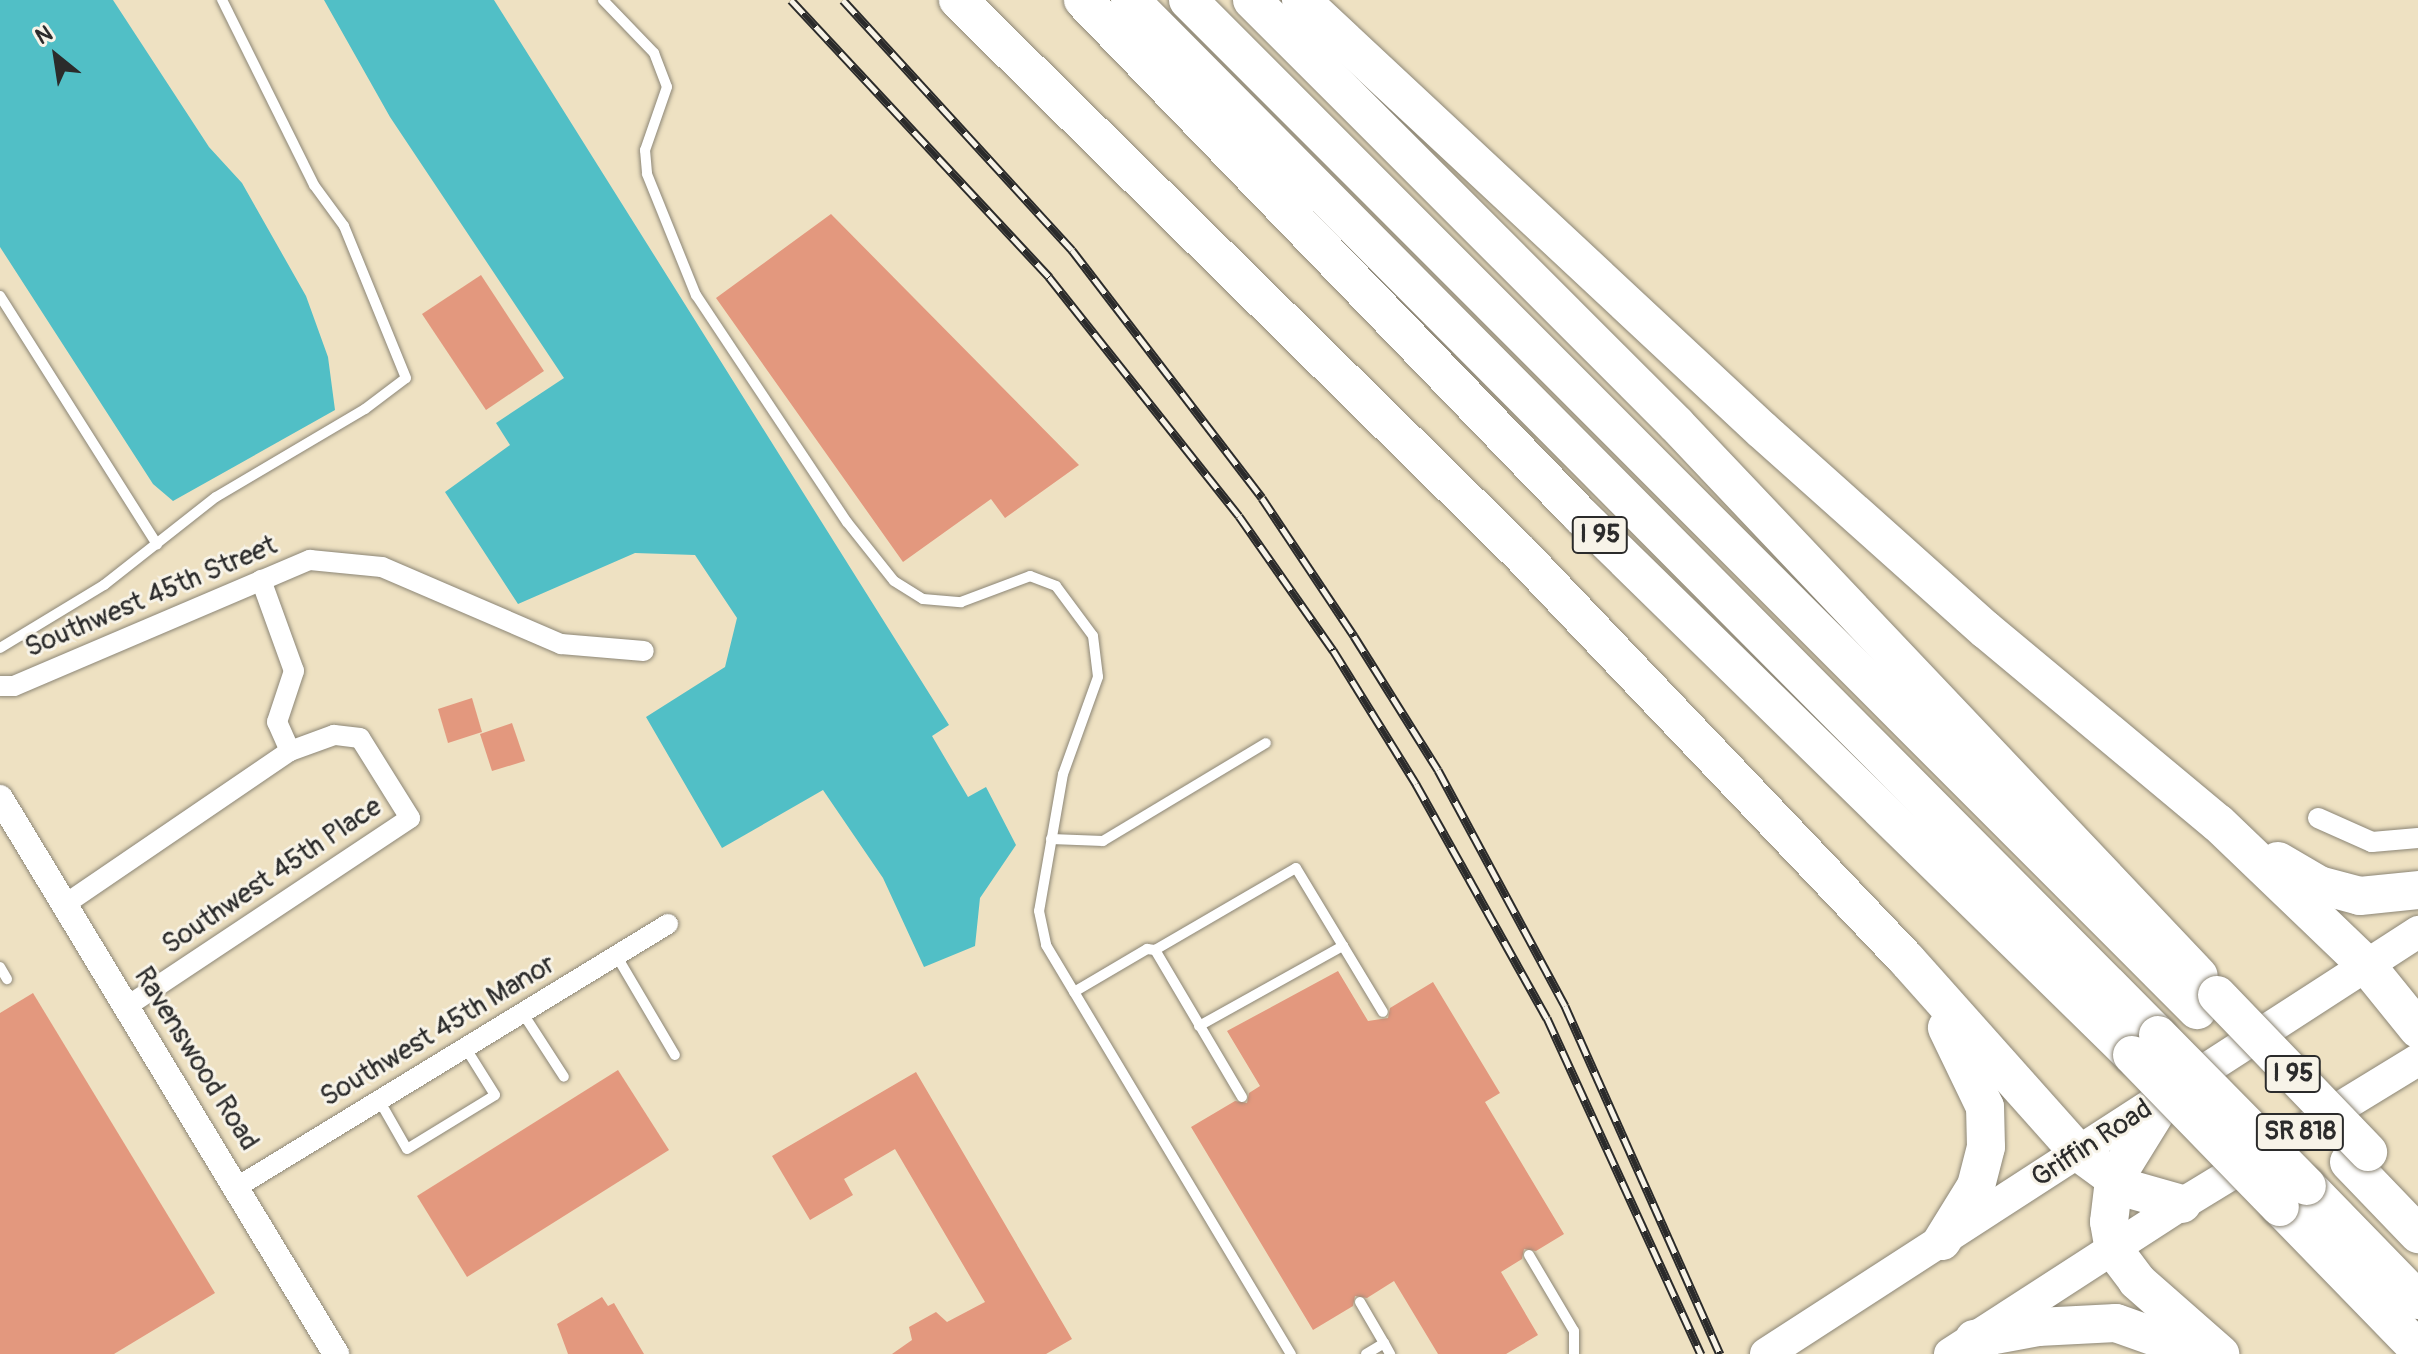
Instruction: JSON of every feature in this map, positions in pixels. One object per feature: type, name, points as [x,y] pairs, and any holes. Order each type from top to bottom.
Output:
[{"type":"highway","points":[[958,0],[1521,554],[1907,960],[2078,1152],[2114,1180],[2145,1196],[2182,1204]]},
{"type":"highway","name":"I 95","points":[[1083,0],[1580,515],[2145,1045],[2293,1197],[2418,1349]]},
{"type":"highway","points":[[1130,0],[2145,1045]]},
{"type":"highway","points":[[1188,0],[2207,1003]]},
{"type":"highway","name":"I 95","points":[[1252,0],[1676,424],[2207,1003],[2358,1157],[2418,1201]]},
{"type":"highway","points":[[1301,0],[1762,430],[1986,630],[2247,851],[2367,966],[2418,1029]]},
{"type":"highway","points":[[2247,851],[2283,862],[2319,885],[2360,896],[2418,890]]},
{"type":"highway","points":[[1907,960],[1970,1069],[1985,1107],[1986,1147],[1976,1186],[1942,1241]]},
{"type":"highway","points":[[2166,1096],[2114,1180],[2109,1222],[2114,1250],[2137,1281],[2220,1354]]},
{"type":"highway","points":[[2358,1157],[2418,1234]]},
{"type":"highway","points":[[2293,1197],[2418,1300]]},
{"type":"highway","points":[[1962,1346],[2038,1327],[2116,1323],[2203,1354]]},
{"type":"main road","name":"Griffin Road","points":[[1766,1354],[2418,932]]},
{"type":"main road","name":"SR 818","points":[[1962,1346],[2182,1204],[2418,1060]]},
{"type":"street","name":"Southwest 45th Street","points":[[0,686],[14,686],[310,560],[382,567],[561,644],[644,651]]},
{"type":"street","points":[[64,905],[290,751],[277,722],[294,671],[261,580]]},
{"type":"street","name":"Southwest 45th Place","points":[[126,1007],[410,818],[360,738],[334,735],[290,751]]},
{"type":"street","name":"Ravenswood Road","points":[[0,798],[336,1354]]},
{"type":"street","points":[[2318,818],[2343,834],[2372,842],[2418,838]]},
{"type":"street","name":"Southwest 45th Manor","points":[[237,1187],[668,924]]},
{"type":"lane","points":[[0,648],[104,585],[216,497],[365,409],[406,378],[344,226],[314,185],[222,0]]},
{"type":"lane","points":[[603,0],[654,53],[667,87],[645,150],[647,174],[696,295],[847,522],[894,581],[923,599],[961,602],[1030,576],[1056,586],[1093,636],[1098,677],[1063,774],[1039,911],[1046,945],[1291,1354]]},
{"type":"lane","points":[[0,296],[157,544]]},
{"type":"lane","points":[[1051,839],[1103,841],[1266,743]]},
{"type":"lane","points":[[1074,992],[1147,949],[1155,950],[1296,868],[1383,1012]]},
{"type":"lane","points":[[1199,1026],[1343,946]]},
{"type":"lane","points":[[1155,950],[1242,1097]]},
{"type":"lane","points":[[616,955],[675,1055]]},
{"type":"lane","points":[[0,967],[7,979]]},
{"type":"lane","points":[[522,1012],[564,1077]]},
{"type":"lane","points":[[379,1100],[407,1149],[495,1095],[465,1047]]},
{"type":"lane","points":[[1529,1255],[1574,1331],[1574,1354]]},
{"type":"lane","points":[[1360,1302],[1390,1354]]},
{"type":"lane","points":[[1366,1354],[1384,1343]]},
{"type":"water","points":[[0,0],[113,0],[209,147],[242,183],[306,296],[328,357],[335,410],[173,501],[153,484],[0,247]]},
{"type":"water","points":[[324,0],[494,0],[949,725],[932,736],[968,797],[986,787],[1016,845],[980,898],[975,946],[924,967],[883,878],[823,790],[722,848],[646,717],[725,667],[737,618],[695,555],[635,553],[518,604],[445,492],[510,445],[496,423],[564,378],[390,117]]},
{"type":"building","points":[[831,214],[1079,465],[1005,518],[991,499],[903,562],[716,298]]},
{"type":"building","points":[[481,275],[544,371],[486,410],[422,314]]},
{"type":"building","points":[[472,698],[482,732],[448,743],[438,709]]},
{"type":"building","points":[[512,723],[525,761],[492,771],[480,734]]},
{"type":"building","points":[[1338,971],[1368,1021],[1388,1018],[1390,1008],[1433,982],[1500,1093],[1485,1102],[1564,1234],[1536,1251],[1524,1249],[1522,1259],[1501,1272],[1538,1335],[1506,1354],[1438,1354],[1394,1281],[1367,1298],[1355,1296],[1353,1306],[1313,1330],[1191,1127],[1235,1101],[1247,1103],[1249,1093],[1260,1086],[1227,1031]]},
{"type":"building","points":[[33,993],[215,1293],[114,1354],[0,1354],[0,1013]]},
{"type":"building","points":[[618,1070],[669,1150],[467,1277],[417,1196]]},
{"type":"building","points":[[916,1072],[1072,1339],[1046,1354],[892,1354],[912,1340],[909,1327],[936,1312],[947,1322],[985,1302],[895,1149],[844,1179],[853,1195],[810,1220],[772,1156]]},
{"type":"building","points":[[602,1297],[608,1306],[614,1303],[644,1354],[568,1354],[557,1324]]},
{"type":"railway","points":[[791,0],[1049,277],[1239,516],[1333,650],[1416,784],[1547,1018],[1701,1354]]},
{"type":"railway","points":[[843,0],[1072,250],[1262,498],[1354,636],[1438,770],[1565,1006],[1720,1354]]}]
